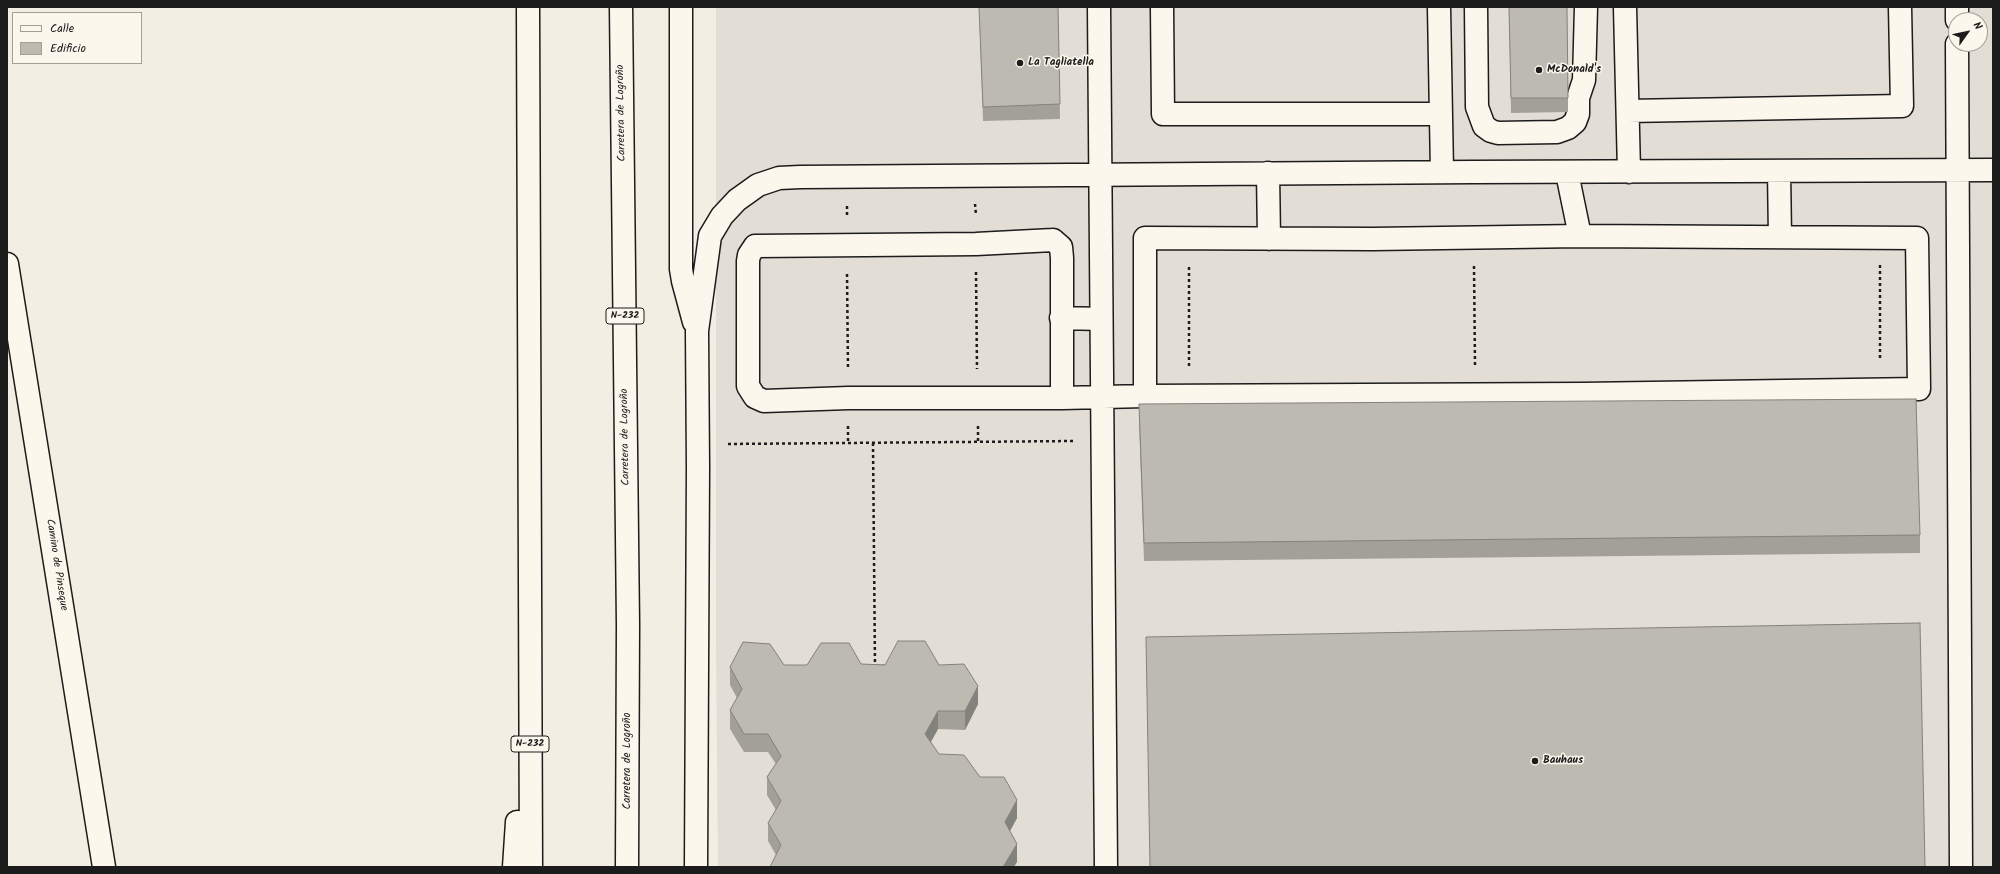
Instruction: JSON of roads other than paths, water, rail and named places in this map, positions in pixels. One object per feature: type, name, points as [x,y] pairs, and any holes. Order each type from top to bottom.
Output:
[{"type":"main road","name":"N-232","points":[[528,7],[531,867]]},
{"type":"main road","name":"Carretera de Logroño","points":[[621,7],[628,625],[627,867]]},
{"type":"main road","points":[[681,7],[682,269],[687,298],[697,331]]},
{"type":"main road","points":[[1099,7],[1100,319],[1106,867]]},
{"type":"main road","points":[[1162,7],[1163,114],[1441,114]]},
{"type":"main road","points":[[1439,7],[1442,172]]},
{"type":"main road","points":[[1476,7],[1476,107],[1484,126],[1491,131],[1498,132],[1557,132],[1568,128],[1575,122],[1578,114],[1578,98],[1584,80],[1586,7]]},
{"type":"main road","points":[[1625,7],[1629,172]]},
{"type":"main road","points":[[1628,111],[1902,106],[1900,7]]},
{"type":"main road","points":[[1957,52],[1961,867]]},
{"type":"main road","points":[[696,867],[698,476],[697,331],[710,236],[722,216],[737,200],[758,185],[779,178],[800,177],[1268,173],[1993,170]]},
{"type":"main road","points":[[1780,171],[1780,237]]},
{"type":"main road","points":[[1566,172],[1580,236]]},
{"type":"main road","points":[[1268,173],[1269,239]]},
{"type":"main road","points":[[1062,398],[1062,258],[1061,247],[1052,240],[976,244],[755,246],[749,255],[748,386],[754,397],[764,401],[848,398],[977,399],[1062,398],[1101,396],[1145,396],[1475,394],[1880,390],[1919,389],[1917,238],[1580,236],[1269,239],[1145,238],[1145,396]]},
{"type":"main road","name":"Camino de Pinseque","points":[[7,264],[104,867]]},
{"type":"main road","points":[[1062,318],[1100,319]]},
{"type":"main road","points":[[514,867],[530,621]]},
{"type":"main road","points":[[628,625],[637,867]]},
{"type":"place","name":"La Tagliatella","points":[[1020,63]]},
{"type":"place","name":"McDonald's","points":[[1539,70]]},
{"type":"place","name":"Bauhaus","points":[[1535,761]]}]
